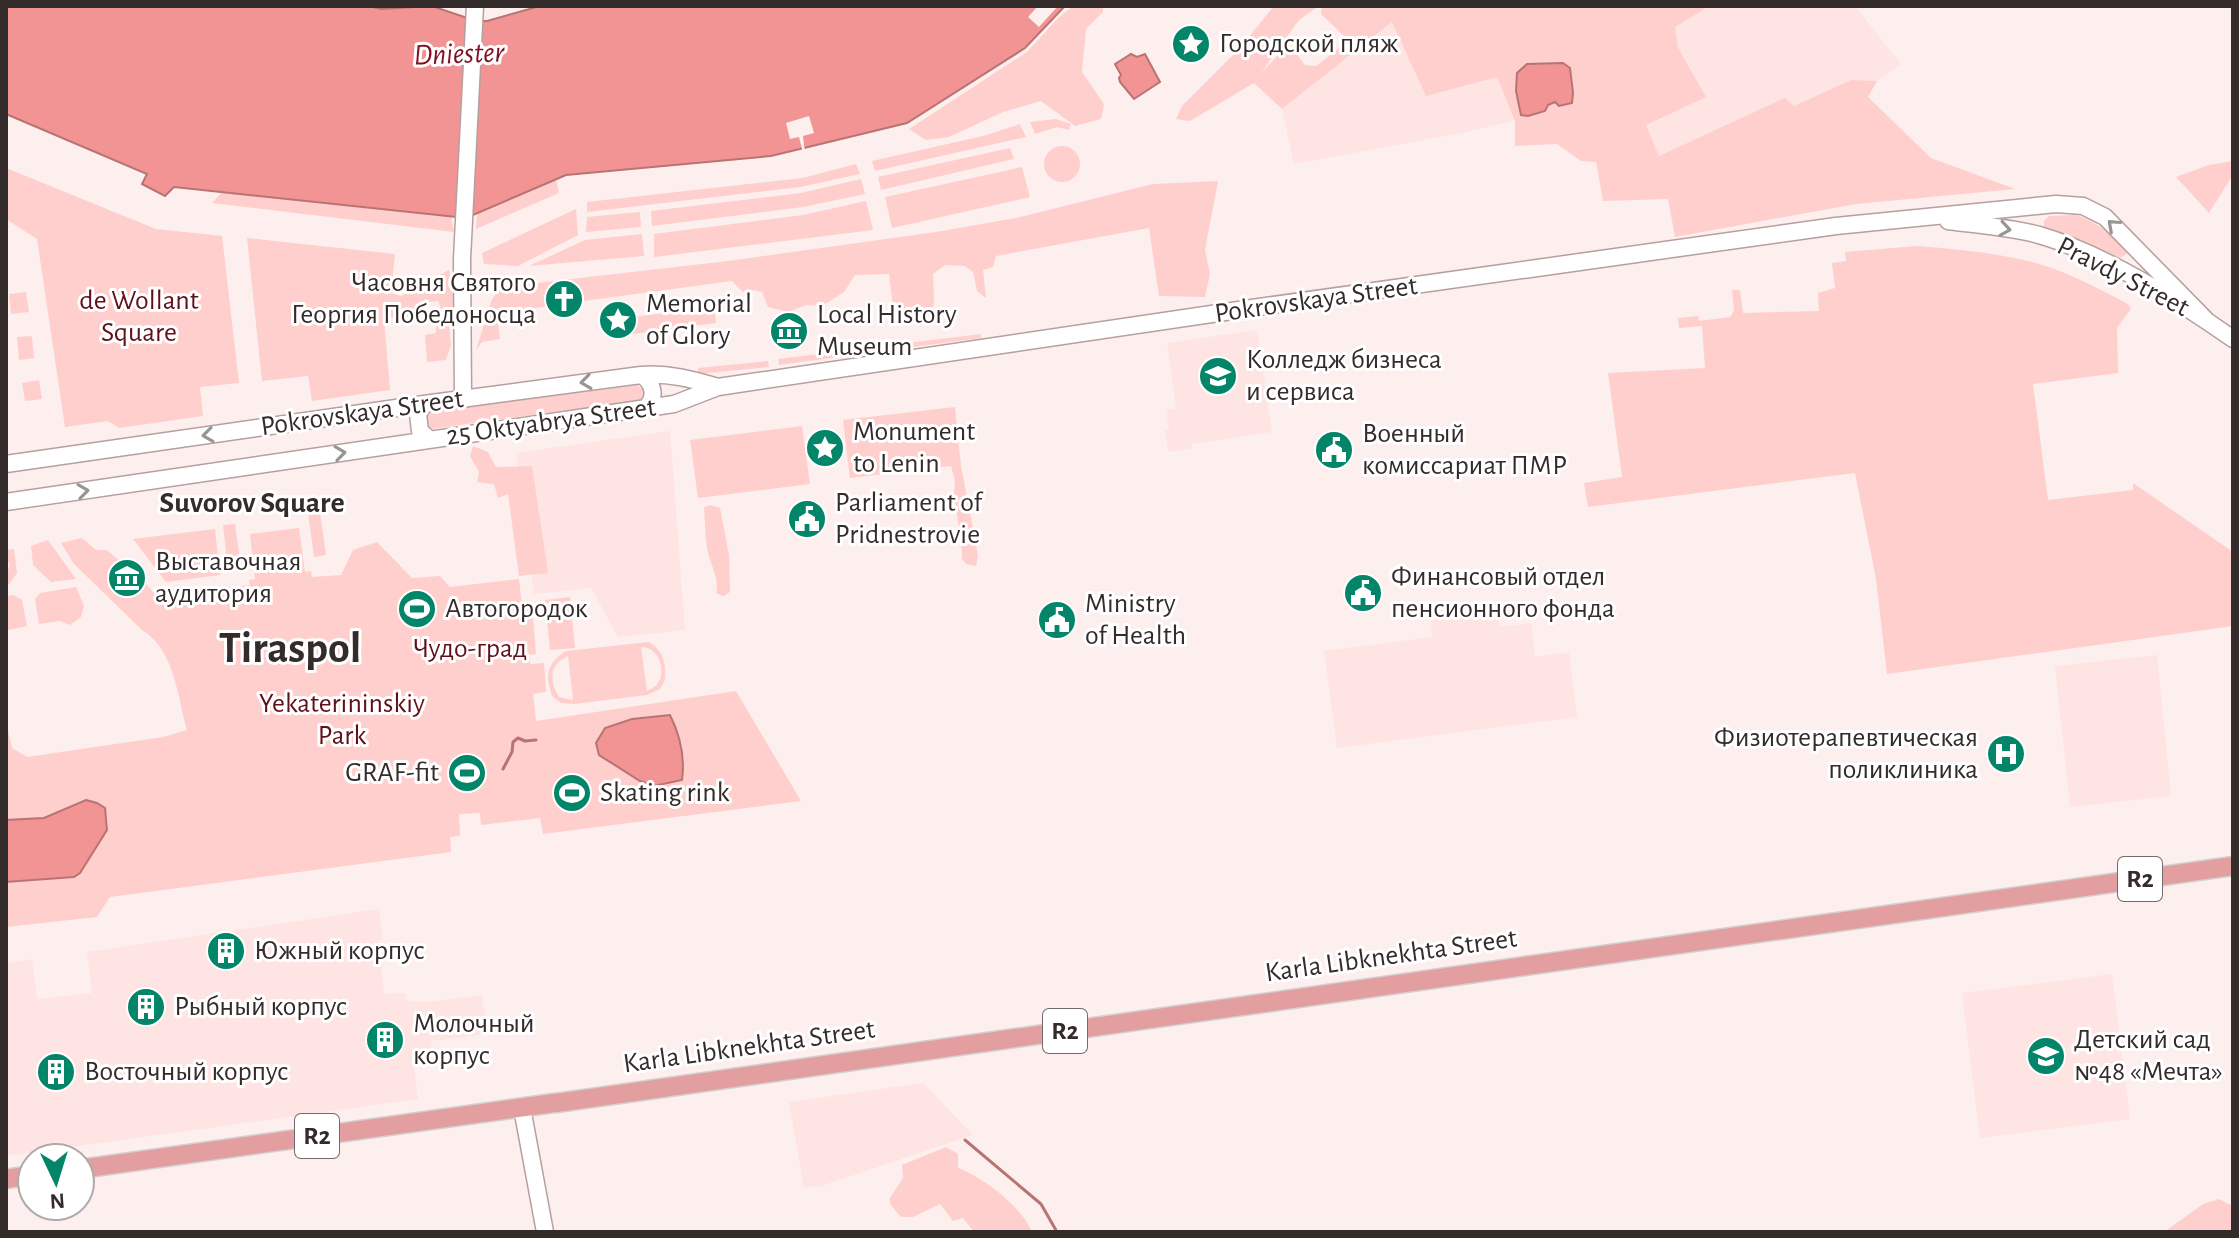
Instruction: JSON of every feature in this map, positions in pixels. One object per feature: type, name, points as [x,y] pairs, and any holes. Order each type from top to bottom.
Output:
[{"type":"main road","points":[[463,399],[462,259],[475,6]]},
{"type":"main road","points":[[2039,235],[2035,221],[2036,212],[2042,205]]},
{"type":"main road","name":"Pokrovskaya Street","points":[[645,408],[685,401],[718,387],[1247,309],[1836,226],[2042,205],[2070,205]]},
{"type":"main road","name":"Pravdy Street","points":[[2070,205],[2083,206],[2105,217],[2207,321]]},
{"type":"main road","name":"Pokrovskaya Street","points":[[1915,218],[2039,235]]},
{"type":"main road","name":"Pravdy Street","points":[[2039,235],[2121,269],[2233,339]]},
{"type":"main road","points":[[2121,269],[2131,266],[2136,259],[2137,248]]},
{"type":"main road","points":[[641,375],[651,383],[653,395],[651,404],[645,408]]},
{"type":"main road","name":"Pokrovskaya Street","points":[[6,464],[641,375],[682,376],[718,387]]},
{"type":"main road","points":[[424,404],[418,414],[420,431],[429,439]]},
{"type":"main road","name":"25 Oktyabrya Street","points":[[429,439],[645,408]]},
{"type":"main road","name":"Pokrovskaya Street","points":[[6,502],[429,439]]},
{"type":"main road","name":"Karla Libknekhta Street","points":[[96,1167],[2233,866]]},
{"type":"main road","points":[[522,1108],[545,1232]]},
{"type":"shaded area","points":[[1413,6],[1855,6],[1901,64],[1877,81],[1850,80],[1794,107],[1785,99],[1659,156],[1631,93],[1462,133],[1294,164],[1282,109]]},
{"type":"shaded area","name":"Колледж бизнеса и сервиса","points":[[1257,330],[1272,432],[1192,444],[1192,448],[1168,452],[1166,410],[1176,408],[1167,343]]},
{"type":"shaded area","points":[[670,431],[685,630],[618,637],[591,588],[534,594],[516,453]]},
{"type":"shaded area","points":[[1497,610],[1500,627],[1531,623],[1535,657],[1569,652],[1577,717],[1337,748],[1324,651],[1432,637],[1431,618]]},
{"type":"shaded area","points":[[2157,655],[2171,796],[2070,807],[2055,666]]},
{"type":"shaded area","points":[[379,909],[383,940],[378,941],[384,994],[405,993],[406,1001],[426,1002],[482,995],[488,1034],[431,1041],[432,1052],[420,1053],[420,1058],[413,1059],[418,1099],[96,1144],[16,1142],[16,1155],[6,1156],[6,963],[32,959],[37,999],[92,993],[87,952]]},
{"type":"shaded area","name":"Детский сад №48 «Мечта»","points":[[2112,974],[2130,1119],[1980,1138],[1962,993]]},
{"type":"shaded area","points":[[923,1083],[973,1135],[821,1186],[804,1188],[789,1102]]},
{"type":"green space","points":[[1073,6],[1103,6],[1103,12],[1086,29],[1082,72],[1104,104],[1101,119],[1075,126],[1041,101],[1003,112],[949,137],[926,140],[909,129],[1027,52]]},
{"type":"green space","points":[[1274,6],[1319,6],[1299,20],[1261,73],[1284,49],[1293,49],[1305,65],[1316,66],[1343,45],[1345,37],[1321,14],[1322,6],[1709,6],[1675,27],[1678,48],[1706,97],[1646,125],[1659,156],[1785,98],[1794,106],[1851,80],[1877,81],[1868,97],[1931,158],[2015,189],[1856,204],[1675,237],[1668,199],[1603,201],[1596,162],[1581,161],[1557,144],[1515,146],[1515,121],[1497,77],[1426,96],[1392,22],[1282,109],[1254,83],[1190,121],[1176,119],[1182,106],[1239,49]]},
{"type":"green space","points":[[1056,119],[1071,124],[1069,130],[1057,127],[1035,134],[1030,122]]},
{"type":"green space","points":[[1020,124],[1026,137],[875,171],[872,161],[983,136]]},
{"type":"green space","points":[[1062,146],[1075,151],[1080,164],[1075,177],[1062,182],[1049,177],[1044,164],[1049,151]]},
{"type":"green space","points":[[1010,148],[1014,159],[881,190],[878,177]]},
{"type":"green space","points":[[2233,161],[2233,175],[2209,213],[2176,177],[2209,165]]},
{"type":"green space","points":[[856,164],[860,174],[801,187],[587,212],[587,202],[803,178]]},
{"type":"green space","points":[[1022,167],[1030,197],[892,228],[885,197]]},
{"type":"green space","name":"de Wollant Square","points":[[6,168],[156,229],[222,236],[239,383],[200,387],[203,416],[119,428],[108,421],[65,427],[37,239],[6,219]]},
{"type":"green space","points":[[861,179],[865,194],[803,207],[652,226],[651,211],[801,193]]},
{"type":"green space","points":[[556,180],[559,193],[476,229],[477,213]]},
{"type":"green space","points":[[1218,181],[1205,250],[1210,274],[1205,297],[1159,296],[1149,228],[996,256],[993,267],[983,270],[986,298],[977,291],[973,272],[965,266],[945,265],[933,274],[931,315],[893,307],[889,274],[855,275],[844,292],[822,306],[806,305],[788,312],[768,307],[762,292],[743,292],[732,281],[576,302],[569,290],[558,292],[556,305],[497,314],[500,339],[482,342],[476,350],[492,299],[502,287],[728,261],[936,232],[1016,218],[1153,184]]},
{"type":"green space","points":[[222,192],[451,216],[454,232],[212,203]]},
{"type":"green space","points":[[866,201],[873,230],[654,257],[654,234],[803,215]]},
{"type":"green space","points":[[576,209],[578,235],[518,266],[484,264],[482,253]]},
{"type":"green space","points":[[640,212],[641,227],[586,232],[587,217]]},
{"type":"green space","points":[[2075,215],[2103,229],[2127,253],[2118,260],[2044,229],[2044,221],[2049,216]]},
{"type":"green space","points":[[642,234],[644,256],[529,266],[585,240]]},
{"type":"green space","name":"de Wollant Square","points":[[247,238],[395,254],[391,293],[401,296],[449,270],[454,284],[453,316],[444,317],[438,301],[420,303],[418,315],[384,319],[390,390],[312,401],[308,376],[262,381]]},
{"type":"green space","points":[[1917,246],[1977,252],[2036,263],[2072,276],[2128,304],[2131,309],[2117,328],[2118,373],[2033,384],[2048,500],[2133,490],[2133,483],[2233,552],[2233,626],[1887,674],[1876,579],[1855,473],[1588,507],[1584,483],[1622,477],[1608,373],[1705,368],[1702,326],[1679,328],[1678,318],[1698,316],[1699,321],[1730,317],[1734,311],[1732,290],[1740,290],[1743,313],[1819,311],[1818,293],[1835,288],[1832,263],[1846,261],[1845,252]]},
{"type":"green space","points":[[26,292],[29,312],[11,314],[9,294]]},
{"type":"green space","points":[[714,307],[716,323],[610,337],[608,320]]},
{"type":"green space","points":[[449,323],[451,345],[446,360],[427,362],[425,335],[436,333],[436,325]]},
{"type":"green space","points":[[981,334],[981,338],[779,365],[778,359]]},
{"type":"green space","points":[[32,336],[34,358],[19,360],[17,337]]},
{"type":"green space","points":[[768,361],[769,367],[698,374],[698,368]]},
{"type":"green space","points":[[39,380],[42,399],[25,401],[22,383]]},
{"type":"green space","points":[[637,385],[645,391],[641,400],[431,429],[427,428],[424,417],[429,412]]},
{"type":"green space","points":[[955,407],[961,466],[978,555],[976,566],[966,564],[962,559],[951,466],[850,478],[843,420]]},
{"type":"green space","points":[[802,426],[810,484],[698,498],[690,440]]},
{"type":"green space","points":[[473,446],[488,452],[496,467],[532,466],[548,573],[519,576],[508,494],[498,498],[494,484],[477,482],[479,472],[470,456]]},
{"type":"green space","points":[[711,505],[720,508],[729,555],[730,592],[723,596],[716,593],[707,548],[704,507]]},
{"type":"green space","points":[[320,512],[326,555],[314,557],[308,513]]},
{"type":"green space","points":[[235,524],[241,568],[228,569],[223,525]]},
{"type":"green space","name":"Yekaterininskiy Park","points":[[299,528],[305,572],[311,571],[312,577],[341,575],[353,550],[377,542],[412,578],[440,576],[450,587],[519,579],[522,606],[532,606],[536,654],[529,655],[530,664],[544,663],[546,692],[533,694],[536,721],[736,691],[801,801],[543,834],[540,818],[481,825],[480,813],[459,814],[460,836],[450,837],[451,852],[110,897],[97,917],[6,927],[6,720],[12,748],[27,757],[163,737],[187,730],[173,675],[162,649],[74,564],[61,543],[82,538],[96,550],[107,550],[160,595],[250,585],[249,580],[255,579],[250,534]]},
{"type":"green space","points":[[215,529],[220,575],[166,582],[133,539]]},
{"type":"green space","points":[[48,540],[76,579],[51,582],[33,565],[31,546]]},
{"type":"green space","points":[[14,549],[17,573],[6,584],[6,569],[10,567],[9,562],[6,563],[6,550]]},
{"type":"green space","points":[[76,587],[84,606],[81,617],[70,625],[60,621],[39,624],[35,599],[40,593]]},
{"type":"green space","points":[[13,595],[22,600],[27,626],[8,630],[6,596]]},
{"type":"green space","points":[[570,597],[575,648],[550,650],[545,600]]},
{"type":"green space","points":[[649,642],[663,658],[665,680],[660,689],[647,695],[561,703],[552,696],[548,675],[551,665],[566,651]],"holes":[[[641,647],[656,655],[662,671],[658,683],[647,691]],[[568,656],[573,699],[572,700],[559,697],[552,679],[554,668]]]},
{"type":"green space","points":[[946,1147],[958,1154],[958,1168],[1001,1194],[1020,1213],[1032,1232],[974,1232],[963,1218],[953,1221],[940,1204],[913,1217],[901,1217],[890,1204],[890,1198],[903,1178],[902,1165]]},
{"type":"green space","points":[[2219,1199],[2233,1206],[2233,1232],[2164,1232],[2203,1204]]},
{"type":"water","name":"Dniester","points":[[6,6],[369,6],[381,9],[432,6],[476,21],[487,21],[540,6],[1065,6],[1025,48],[907,123],[771,156],[566,175],[466,218],[174,187],[165,196],[142,184],[147,174],[6,114]]},
{"type":"water","points":[[1131,54],[1137,57],[1145,54],[1160,82],[1134,99],[1120,82],[1121,75],[1115,64]]},
{"type":"water","points":[[1563,63],[1570,68],[1572,103],[1559,106],[1555,102],[1548,105],[1545,111],[1521,115],[1516,91],[1517,73],[1527,64]]},
{"type":"water","points":[[670,715],[681,747],[682,780],[654,786],[640,781],[599,755],[596,743],[605,728],[632,719]]},
{"type":"water","points":[[86,800],[105,808],[107,830],[80,873],[74,877],[6,882],[6,820],[44,818]]},
{"type":"pier","points":[[1038,6],[1058,6],[1039,27],[1028,17]]},
{"type":"pier","points":[[809,116],[814,133],[803,136],[803,153],[799,137],[790,139],[786,123]]},
{"type":"waterway","points":[[503,769],[512,752],[513,742],[518,738],[536,740]]},
{"type":"waterway","points":[[965,1140],[1041,1204],[1057,1232]]},
{"type":"place","name":"Городской пляж","points":[[1191,44]]},
{"type":"place","name":"Часовня Святого Георгия Победоносца","points":[[564,299]]},
{"type":"place","name":"Memorial of Glory","points":[[618,320]]},
{"type":"place","name":"Local History Museum","points":[[789,331]]},
{"type":"place","name":"Колледж бизнеса и сервиса","points":[[1218,376]]},
{"type":"place","name":"Monument to Lenin","points":[[825,448]]},
{"type":"place","name":"Военный комиссариат ПМР","points":[[1334,450]]},
{"type":"place","name":"Parliament of Pridnestrovie","points":[[807,519]]},
{"type":"place","name":"Выставочная аудитория","points":[[127,578]]},
{"type":"place","name":"Финансовый отдел пенсионного фонда","points":[[1363,593]]},
{"type":"place","name":"Автогородок","points":[[417,609]]},
{"type":"place","name":"Ministry of Health","points":[[1057,620]]},
{"type":"place","name":"Физиотерапевтическая поликлиника","points":[[2006,754]]},
{"type":"place","name":"GRAF-fit","points":[[467,773]]},
{"type":"place","name":"Skating rink","points":[[572,793]]},
{"type":"place","name":"Южный корпус","points":[[226,951]]},
{"type":"place","name":"Рыбный корпус","points":[[146,1007]]},
{"type":"place","name":"Молочный корпус","points":[[385,1040]]},
{"type":"place","name":"Детский сад №48 «Мечта»","points":[[2046,1056]]},
{"type":"place","name":"Восточный корпус","points":[[56,1072]]},
{"type":"district","name":"Suvorov Square","points":[[252,503]]},
{"type":"district","name":"Tiraspol","points":[[290,649]]},
{"type":"park label","name":"Чудо-град","points":[[470,649]]}]
